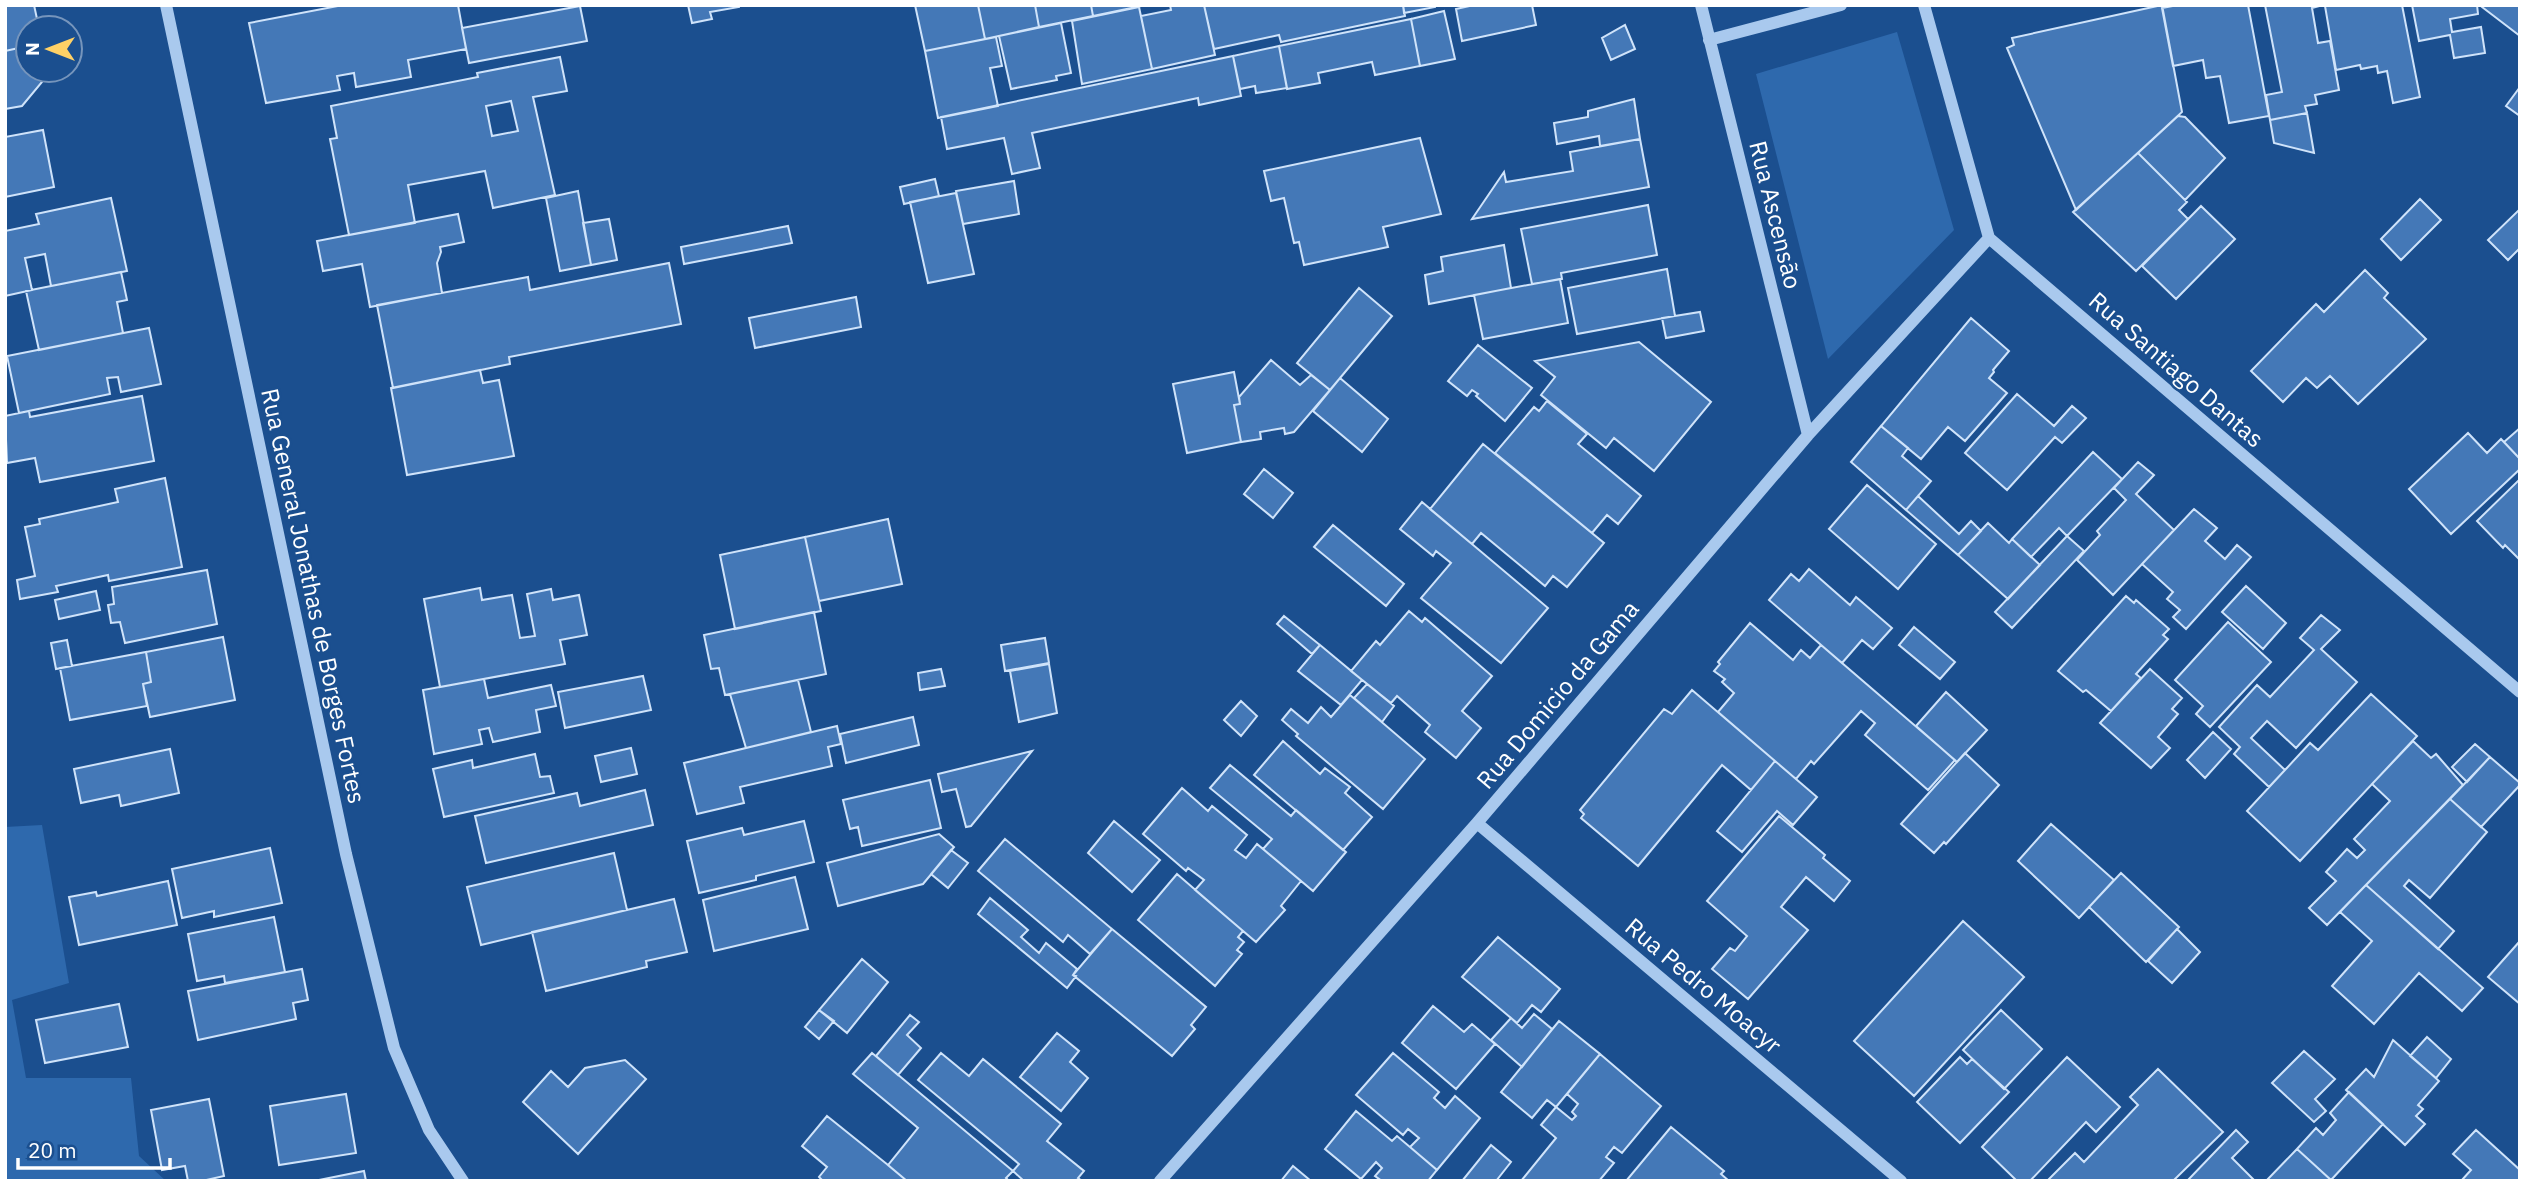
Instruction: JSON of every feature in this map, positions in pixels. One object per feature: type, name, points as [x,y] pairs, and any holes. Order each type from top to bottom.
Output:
[{"type":"street","name":"Rua General Jonathas de Borges Fortes","points":[[166,5],[346,854],[394,1048],[429,1129],[463,1181]]},
{"type":"street","name":"Rua Ascensão","points":[[1700,5],[1808,435]]},
{"type":"street","points":[[1709,40],[1841,5]]},
{"type":"street","points":[[1924,5],[1989,238]]},
{"type":"street","name":"Rua Domicio da Gama","points":[[1160,1181],[1478,822],[1808,435],[1989,238]]},
{"type":"street","name":"Rua Santiago Dantas","points":[[1989,238],[2520,692]]},
{"type":"street","name":"Rua Pedro Moacyr","points":[[1478,822],[1901,1181]]},
{"type":"shaded area","points":[[1897,32],[1954,230],[1828,359],[1756,74]]},
{"type":"shaded area","points":[[42,825],[69,983],[12,1000],[26,1078],[131,1078],[139,1156],[166,1181],[5,1181],[5,827]]},
{"type":"building","points":[[5,5],[34,5],[36,14],[14,14],[14,49],[5,51]]},
{"type":"building","points":[[343,5],[458,5],[466,49],[408,60],[411,77],[356,87],[354,73],[337,76],[340,90],[266,103],[249,23]]},
{"type":"building","points":[[688,5],[739,7],[710,12],[712,19],[692,23]]},
{"type":"building","points":[[915,5],[978,5],[985,39],[925,51]]},
{"type":"building","points":[[978,5],[1035,5],[1039,27],[985,39]]},
{"type":"building","points":[[1035,5],[1091,5],[1093,16],[1039,27]]},
{"type":"building","points":[[1091,5],[1146,5],[1093,16]]},
{"type":"building","points":[[1170,5],[1204,5],[1215,55],[1152,69],[1141,16],[1171,10]]},
{"type":"building","points":[[1204,5],[1403,5],[1405,16],[1281,42],[1279,35],[1214,49]]},
{"type":"building","points":[[1403,5],[1435,5],[1435,7],[1404,13]]},
{"type":"building","points":[[1474,5],[1532,5],[1536,25],[1462,41],[1456,9]]},
{"type":"building","points":[[2162,5],[2182,112],[2076,210],[2007,48],[2014,45],[2012,38]]},
{"type":"building","points":[[2178,5],[2248,5],[2269,116],[2229,123],[2220,76],[2206,78],[2203,60],[2173,66],[2162,8]]},
{"type":"building","points":[[2265,5],[2323,5],[2312,8],[2318,43],[2330,41],[2339,90],[2315,95],[2317,104],[2305,106],[2307,113],[2270,120],[2266,95],[2282,92]]},
{"type":"building","points":[[2402,5],[2420,97],[2393,103],[2387,71],[2378,73],[2377,66],[2361,69],[2360,65],[2336,70],[2325,6]]},
{"type":"building","points":[[2412,5],[2477,5],[2478,14],[2450,19],[2452,32],[2481,27],[2485,53],[2454,58],[2450,35],[2419,41]]},
{"type":"building","points":[[2520,5],[2520,36],[2482,7]]},
{"type":"building","points":[[580,6],[587,41],[469,63],[462,28]]},
{"type":"building","points":[[1139,7],[1152,69],[1082,84],[1072,21]]},
{"type":"building","points":[[1444,11],[1455,59],[1420,66],[1411,19]]},
{"type":"building","points":[[1411,19],[1420,66],[1375,75],[1372,62],[1318,73],[1320,83],[1287,89],[1279,46]]},
{"type":"building","points":[[1061,23],[1071,73],[1056,76],[1057,80],[1011,89],[999,36]]},
{"type":"building","points":[[1625,25],[1635,49],[1611,60],[1602,38]]},
{"type":"building","points":[[996,37],[1002,66],[990,68],[998,106],[938,118],[925,51]]},
{"type":"building","points":[[1279,46],[1287,88],[1256,93],[1255,86],[1240,89],[1233,56]]},
{"type":"building","points":[[14,49],[14,84],[40,84],[22,106],[5,109],[5,51]]},
{"type":"building","points":[[1233,56],[1241,96],[1199,105],[1198,98],[1032,133],[1040,168],[1012,174],[1004,138],[947,149],[941,117]]},
{"type":"building","points":[[560,57],[567,91],[533,97],[555,195],[493,208],[485,171],[408,185],[415,223],[349,235],[330,139],[337,138],[331,106],[478,77],[477,73]],"holes":[[[511,101],[518,131],[492,136],[486,106]]]},
{"type":"building","points":[[2520,87],[2520,116],[2506,106]]},
{"type":"building","points":[[1634,99],[1640,139],[1600,146],[1599,136],[1557,144],[1554,123],[1588,117],[1588,111]]},
{"type":"building","points":[[2307,113],[2314,153],[2274,143],[2270,120]]},
{"type":"building","points":[[2178,116],[2185,117],[2225,158],[2185,200],[2138,153]]},
{"type":"building","points":[[43,130],[54,187],[5,197],[5,137]]},
{"type":"building","points":[[1420,138],[1441,214],[1383,227],[1388,247],[1304,265],[1299,242],[1294,243],[1284,198],[1271,201],[1264,171]]},
{"type":"building","points":[[1640,139],[1649,187],[1472,219],[1504,172],[1506,182],[1573,171],[1570,152]]},
{"type":"building","points":[[2138,153],[2187,202],[2179,210],[2188,219],[2136,271],[2073,212]]},
{"type":"building","points":[[935,179],[939,196],[904,204],[900,187]]},
{"type":"building","points":[[1014,181],[1019,214],[963,224],[956,191]]},
{"type":"building","points":[[578,191],[591,265],[560,271],[546,198]]},
{"type":"building","points":[[956,193],[974,274],[928,283],[910,202]]},
{"type":"building","points":[[111,198],[127,271],[51,286],[45,254],[25,258],[32,290],[5,296],[5,231],[39,224],[36,214]]},
{"type":"building","points":[[2420,199],[2441,220],[2401,260],[2381,239]]},
{"type":"building","points":[[1648,205],[1657,255],[1561,273],[1562,279],[1532,284],[1521,229]]},
{"type":"building","points":[[2201,206],[2235,239],[2176,299],[2142,266]]},
{"type":"building","points":[[2520,209],[2520,248],[2508,260],[2488,240]]},
{"type":"building","points":[[458,214],[464,242],[440,247],[437,263],[442,293],[370,307],[362,264],[323,271],[317,241]]},
{"type":"building","points":[[609,219],[617,260],[591,265],[583,223]]},
{"type":"building","points":[[788,226],[792,243],[684,264],[681,247]]},
{"type":"building","points":[[1504,245],[1511,288],[1429,304],[1425,275],[1443,271],[1441,257]]},
{"type":"building","points":[[669,263],[681,324],[509,357],[510,364],[393,388],[377,305],[528,277],[530,290]]},
{"type":"building","points":[[1667,269],[1675,316],[1577,334],[1568,288]]},
{"type":"building","points":[[2365,270],[2388,293],[2384,298],[2426,339],[2358,404],[2330,376],[2317,388],[2306,378],[2283,402],[2251,371],[2316,304],[2324,312]]},
{"type":"building","points":[[121,272],[127,300],[117,302],[123,333],[39,350],[26,291]]},
{"type":"building","points":[[1560,279],[1568,323],[1483,339],[1474,295]]},
{"type":"building","points":[[1359,288],[1392,316],[1330,390],[1297,363]]},
{"type":"building","points":[[856,297],[861,327],[755,348],[749,318]]},
{"type":"building","points":[[1700,312],[1704,331],[1666,338],[1662,318]]},
{"type":"building","points":[[1971,318],[2009,351],[1989,378],[2007,393],[1965,441],[1948,427],[1921,459],[1881,426]]},
{"type":"building","points":[[149,328],[161,384],[121,392],[118,377],[107,378],[110,394],[19,413],[7,356]]},
{"type":"building","points":[[1639,342],[1711,402],[1654,471],[1614,438],[1606,448],[1541,395],[1555,377],[1535,361]]},
{"type":"building","points":[[1478,345],[1532,388],[1505,421],[1476,396],[1478,394],[1472,390],[1467,396],[1448,381]]},
{"type":"building","points":[[1271,360],[1300,385],[1311,375],[1330,390],[1294,432],[1285,434],[1284,428],[1260,432],[1261,439],[1241,442],[1234,405],[1240,404],[1239,397]]},
{"type":"building","points":[[480,370],[483,383],[499,380],[514,456],[407,475],[391,388]]},
{"type":"building","points":[[1234,372],[1240,404],[1234,405],[1241,442],[1187,453],[1173,384]]},
{"type":"building","points":[[1340,378],[1388,419],[1362,452],[1313,411]]},
{"type":"building","points":[[2017,394],[2054,426],[2072,406],[2086,418],[2062,443],[2055,437],[2007,490],[1965,453]]},
{"type":"building","points":[[142,396],[154,461],[40,482],[35,458],[7,463],[5,416],[29,411],[30,417]]},
{"type":"building","points":[[1547,401],[1587,434],[1578,444],[1641,496],[1618,524],[1607,515],[1592,533],[1495,453],[1534,407],[1539,411]]},
{"type":"building","points":[[1881,426],[1908,448],[1902,456],[1931,481],[1906,510],[1851,462]]},
{"type":"building","points":[[2520,428],[2520,459],[2504,442]]},
{"type":"building","points":[[2468,433],[2487,453],[2501,439],[2520,459],[2520,469],[2451,534],[2409,489]]},
{"type":"building","points":[[1483,444],[1604,543],[1567,587],[1553,576],[1545,586],[1481,533],[1472,544],[1430,509]]},
{"type":"building","points":[[2093,452],[2122,479],[2067,536],[2059,528],[2031,557],[2012,539]]},
{"type":"building","points":[[2138,462],[2154,475],[2136,494],[2174,530],[2113,595],[2077,560],[2100,535],[2097,531],[2126,500],[2114,488]]},
{"type":"building","points":[[1264,469],[1293,493],[1273,518],[1244,494]]},
{"type":"building","points":[[165,478],[182,567],[109,581],[108,575],[56,586],[58,592],[20,599],[17,580],[35,576],[25,527],[40,524],[39,519],[118,502],[115,489]]},
{"type":"building","points":[[2520,479],[2520,560],[2505,545],[2503,548],[2477,521]]},
{"type":"building","points":[[1867,485],[1936,544],[1898,589],[1829,529]]},
{"type":"building","points":[[1918,496],[1959,534],[1971,521],[1981,531],[1958,555],[1906,510]]},
{"type":"building","points":[[1422,502],[1548,608],[1501,663],[1421,598],[1451,563],[1436,551],[1433,556],[1400,529]]},
{"type":"building","points":[[2194,509],[2217,528],[2205,541],[2225,559],[2237,545],[2251,557],[2186,629],[2173,617],[2180,610],[2167,599],[2173,592],[2142,564]]},
{"type":"building","points":[[888,519],[902,584],[819,601],[805,537]]},
{"type":"building","points":[[1988,523],[2009,543],[2012,539],[2040,565],[2008,599],[1958,555]]},
{"type":"building","points":[[1333,525],[1404,584],[1386,606],[1314,547]]},
{"type":"building","points":[[2067,536],[2084,551],[2012,628],[1995,612]]},
{"type":"building","points":[[805,537],[821,611],[735,629],[720,555]]},
{"type":"building","points":[[1809,569],[1850,605],[1856,597],[1892,628],[1873,649],[1862,640],[1842,663],[1769,600],[1791,574],[1799,581]]},
{"type":"building","points":[[207,570],[217,624],[125,643],[120,622],[111,623],[108,605],[114,604],[112,587]]},
{"type":"building","points":[[2246,586],[2286,623],[2263,649],[2222,612]]},
{"type":"building","points":[[480,588],[482,600],[512,595],[520,638],[535,636],[527,594],[551,589],[553,600],[579,595],[587,635],[560,640],[565,664],[440,687],[424,599]]},
{"type":"building","points":[[96,591],[100,610],[59,619],[55,600]]},
{"type":"building","points":[[2126,596],[2134,603],[2136,600],[2169,629],[2163,635],[2168,639],[2136,674],[2141,678],[2111,711],[2058,671]]},
{"type":"building","points":[[1409,611],[1422,622],[1425,618],[1492,676],[1462,711],[1481,728],[1456,758],[1425,732],[1430,725],[1397,696],[1391,703],[1351,671],[1376,641],[1380,645]]},
{"type":"building","points":[[814,612],[826,674],[725,695],[719,668],[711,669],[704,635]]},
{"type":"building","points":[[2321,615],[2340,630],[2321,649],[2357,682],[2296,748],[2267,721],[2251,738],[2285,770],[2269,787],[2234,754],[2240,747],[2219,727],[2257,685],[2270,697],[2314,650],[2300,638]]},
{"type":"building","points":[[1284,616],[1320,645],[1312,654],[1277,624]]},
{"type":"building","points":[[2228,622],[2271,662],[2210,727],[2196,714],[2203,706],[2175,680]]},
{"type":"building","points":[[1750,623],[1793,660],[1801,650],[1810,658],[1821,645],[1955,760],[1928,790],[1865,735],[1875,723],[1861,711],[1814,764],[1811,761],[1796,779],[1718,712],[1734,693],[1722,682],[1725,679],[1714,671],[1720,664],[1718,662]]},
{"type":"building","points":[[1914,627],[1955,662],[1940,679],[1899,645]]},
{"type":"building","points":[[223,637],[235,700],[150,717],[143,684],[151,682],[146,652]]},
{"type":"building","points":[[1045,638],[1049,663],[1005,671],[1001,645]]},
{"type":"building","points":[[67,640],[72,666],[56,669],[51,643]]},
{"type":"building","points":[[1320,645],[1362,680],[1341,705],[1298,671]]},
{"type":"building","points":[[146,652],[151,682],[143,684],[147,706],[70,720],[60,668]]},
{"type":"building","points":[[1049,664],[1057,713],[1019,722],[1010,671]]},
{"type":"building","points":[[941,669],[945,686],[920,690],[918,673]]},
{"type":"building","points":[[2150,669],[2182,698],[2172,709],[2178,714],[2158,737],[2170,748],[2151,768],[2100,723]]},
{"type":"building","points":[[643,676],[651,710],[565,728],[558,692]]},
{"type":"building","points":[[484,679],[488,698],[551,685],[556,706],[536,710],[540,732],[493,742],[489,728],[479,730],[482,744],[434,754],[423,690]]},
{"type":"building","points":[[798,680],[811,732],[746,748],[730,694]]},
{"type":"building","points":[[1367,684],[1394,706],[1382,722],[1354,698]]},
{"type":"building","points":[[1692,690],[1775,761],[1751,790],[1722,765],[1638,866],[1581,818],[1584,814],[1580,810],[1664,709],[1672,714]]},
{"type":"building","points":[[1946,692],[1987,730],[1957,762],[1916,726]]},
{"type":"building","points":[[2371,694],[2417,736],[2300,861],[2247,811],[2310,743],[2318,750]]},
{"type":"building","points":[[1350,695],[1425,759],[1383,809],[1296,736],[1298,734],[1282,720],[1291,709],[1308,723],[1321,707],[1331,717]]},
{"type":"building","points":[[1241,701],[1257,716],[1241,736],[1224,720]]},
{"type":"building","points":[[913,717],[919,745],[846,763],[840,734]]},
{"type":"building","points":[[837,726],[841,744],[828,747],[832,766],[740,787],[744,803],[697,814],[684,763]]},
{"type":"building","points":[[2213,732],[2231,749],[2205,778],[2187,760]]},
{"type":"building","points":[[1283,741],[1320,774],[1325,768],[1350,787],[1345,793],[1372,817],[1343,850],[1254,775]]},
{"type":"building","points":[[2413,741],[2431,758],[2436,754],[2463,785],[2327,925],[2309,908],[2336,881],[2326,872],[2347,849],[2357,858],[2365,850],[2354,839],[2390,801],[2372,784]]},
{"type":"building","points":[[2475,744],[2490,757],[2467,782],[2452,767]]},
{"type":"building","points":[[631,748],[637,774],[601,782],[595,756]]},
{"type":"building","points":[[170,749],[179,793],[121,806],[119,795],[81,803],[74,769]]},
{"type":"building","points":[[1032,751],[971,826],[966,827],[956,789],[942,792],[938,774]]},
{"type":"building","points":[[1965,753],[1999,785],[1946,844],[1944,842],[1934,853],[1901,824]]},
{"type":"building","points":[[535,754],[540,777],[550,776],[554,793],[444,817],[433,769],[472,760],[473,768]]},
{"type":"building","points":[[2490,757],[2520,785],[2481,827],[2450,799]]},
{"type":"building","points":[[1775,761],[1817,797],[1793,825],[1777,811],[1742,852],[1717,831]]},
{"type":"building","points":[[1230,765],[1291,816],[1296,810],[1346,852],[1313,891],[1263,849],[1272,839],[1210,788]]},
{"type":"building","points":[[930,780],[941,828],[862,846],[858,827],[850,829],[843,800]]},
{"type":"building","points":[[1182,788],[1208,811],[1212,806],[1247,835],[1235,850],[1246,858],[1257,844],[1301,881],[1281,906],[1285,910],[1256,942],[1195,890],[1204,880],[1188,868],[1186,871],[1143,834]]},
{"type":"building","points":[[645,790],[653,825],[486,863],[475,816],[577,793],[580,806]]},
{"type":"building","points":[[2450,799],[2487,832],[2430,898],[2409,880],[2404,886],[2454,931],[2438,949],[2366,885]]},
{"type":"building","points":[[1779,816],[1825,855],[1823,858],[1850,881],[1834,901],[1806,877],[1781,907],[1808,930],[1748,999],[1712,969],[1730,948],[1735,951],[1747,936],[1707,901]]},
{"type":"building","points":[[804,821],[814,862],[756,876],[756,880],[699,893],[687,841],[742,828],[744,835]]},
{"type":"building","points":[[1114,821],[1160,860],[1132,892],[1088,853]]},
{"type":"building","points":[[2051,824],[2114,880],[2079,918],[2018,861]]},
{"type":"building","points":[[939,834],[954,847],[923,884],[838,906],[827,863]]},
{"type":"building","points":[[1005,839],[1112,929],[1090,954],[1068,935],[1063,942],[978,871]]},
{"type":"building","points":[[270,848],[282,903],[214,917],[214,911],[182,918],[172,869]]},
{"type":"building","points":[[951,850],[968,863],[948,888],[931,874]]},
{"type":"building","points":[[614,853],[627,910],[481,945],[467,887]]},
{"type":"building","points":[[2121,873],[2179,927],[2146,962],[2089,907]]},
{"type":"building","points":[[1177,874],[1243,931],[1238,937],[1244,942],[1237,950],[1242,954],[1215,986],[1138,920]]},
{"type":"building","points":[[795,877],[808,929],[714,951],[703,900]]},
{"type":"building","points":[[168,881],[177,925],[79,945],[69,897],[96,892],[97,896]]},
{"type":"building","points":[[2366,885],[2483,988],[2462,1011],[2419,973],[2374,1024],[2332,986],[2372,941],[2340,912]]},
{"type":"building","points":[[990,898],[1028,930],[1021,937],[1039,953],[1046,943],[1077,969],[1073,975],[1076,976],[1067,988],[978,914]]},
{"type":"building","points":[[674,899],[687,952],[646,961],[647,967],[546,991],[532,932]]},
{"type":"building","points":[[274,917],[285,972],[225,983],[224,976],[197,981],[188,934]]},
{"type":"building","points":[[1963,921],[2024,977],[1914,1096],[1854,1041]]},
{"type":"building","points":[[1112,929],[1206,1007],[1191,1025],[1195,1029],[1172,1056],[1073,975]]},
{"type":"building","points":[[2177,929],[2200,952],[2172,983],[2148,961]]},
{"type":"building","points":[[1498,937],[1560,989],[1541,1012],[1532,1005],[1517,1023],[1462,977]]},
{"type":"building","points":[[2520,941],[2520,1004],[2488,977]]},
{"type":"building","points":[[862,959],[888,982],[847,1033],[819,1010]]},
{"type":"building","points":[[302,969],[308,1000],[293,1003],[296,1019],[198,1040],[188,991]]},
{"type":"building","points":[[119,1004],[128,1047],[45,1063],[36,1020]]},
{"type":"building","points":[[1433,1006],[1464,1032],[1472,1024],[1495,1044],[1456,1089],[1402,1043]]},
{"type":"building","points":[[819,1010],[834,1021],[819,1039],[805,1027]]},
{"type":"building","points":[[2001,1010],[2042,1049],[2004,1089],[1963,1050]]},
{"type":"building","points":[[1534,1014],[1552,1029],[1522,1067],[1491,1040],[1511,1018],[1522,1028]]},
{"type":"building","points":[[910,1015],[919,1022],[907,1035],[921,1048],[898,1075],[876,1056]]},
{"type":"building","points":[[1559,1021],[1600,1054],[1556,1107],[1547,1100],[1532,1118],[1501,1092]]},
{"type":"building","points":[[1057,1033],[1079,1051],[1070,1062],[1088,1078],[1061,1111],[1020,1077]]},
{"type":"building","points":[[2427,1037],[2451,1059],[2436,1078],[2410,1056]]},
{"type":"building","points":[[2393,1040],[2439,1081],[2418,1105],[2423,1109],[2416,1116],[2425,1124],[2405,1145],[2346,1090],[2366,1069],[2374,1077]]},
{"type":"building","points":[[2304,1051],[2335,1079],[2315,1099],[2326,1111],[2314,1122],[2272,1083]]},
{"type":"building","points":[[872,1053],[1013,1171],[1006,1178],[1009,1181],[907,1181],[888,1165],[918,1128],[853,1074]]},
{"type":"building","points":[[941,1053],[969,1076],[983,1059],[1061,1124],[1047,1141],[1084,1171],[1078,1178],[1082,1181],[1024,1181],[1013,1171],[1019,1164],[918,1080]]},
{"type":"building","points":[[1393,1053],[1439,1092],[1434,1098],[1445,1108],[1455,1096],[1480,1118],[1437,1170],[1410,1147],[1419,1138],[1408,1129],[1403,1135],[1356,1095]]},
{"type":"building","points":[[1600,1054],[1661,1106],[1622,1153],[1614,1147],[1606,1157],[1614,1163],[1599,1181],[1521,1181],[1556,1138],[1541,1125],[1556,1107],[1572,1120],[1576,1116],[1572,1112],[1578,1104],[1567,1094]]},
{"type":"building","points":[[1960,1057],[1967,1064],[1972,1059],[2009,1092],[1960,1143],[1917,1102]]},
{"type":"building","points":[[2067,1057],[2120,1107],[2096,1132],[2086,1122],[2030,1181],[2017,1181],[1982,1147]]},
{"type":"building","points":[[625,1060],[646,1079],[578,1154],[523,1102],[551,1071],[568,1087],[585,1068]]},
{"type":"building","points":[[2158,1069],[2223,1132],[2173,1181],[2047,1181],[2075,1153],[2084,1162],[2138,1105],[2130,1097]]},
{"type":"building","points":[[2349,1092],[2383,1124],[2331,1180],[2297,1149],[2316,1128],[2323,1135],[2336,1120],[2330,1113]]},
{"type":"building","points":[[346,1094],[356,1153],[279,1165],[270,1106]]},
{"type":"building","points":[[209,1099],[224,1176],[188,1181],[185,1166],[162,1170],[151,1110]]},
{"type":"building","points":[[1356,1111],[1392,1141],[1397,1136],[1437,1170],[1428,1181],[1382,1181],[1375,1176],[1382,1168],[1376,1162],[1361,1179],[1325,1149]]},
{"type":"building","points":[[827,1116],[907,1181],[823,1181],[819,1177],[827,1167],[802,1146]]},
{"type":"building","points":[[1671,1127],[1724,1171],[1721,1174],[1729,1181],[1626,1181]]},
{"type":"building","points":[[2236,1130],[2248,1142],[2232,1158],[2255,1181],[2187,1181]]},
{"type":"building","points":[[2476,1130],[2520,1170],[2520,1181],[2461,1181],[2471,1170],[2453,1154]]},
{"type":"building","points":[[1491,1145],[1511,1162],[1496,1181],[1462,1181]]},
{"type":"building","points":[[2297,1149],[2331,1180],[2332,1181],[2266,1181]]},
{"type":"building","points":[[1293,1166],[1311,1181],[1281,1181]]},
{"type":"building","points":[[364,1171],[366,1181],[314,1181]]}]
